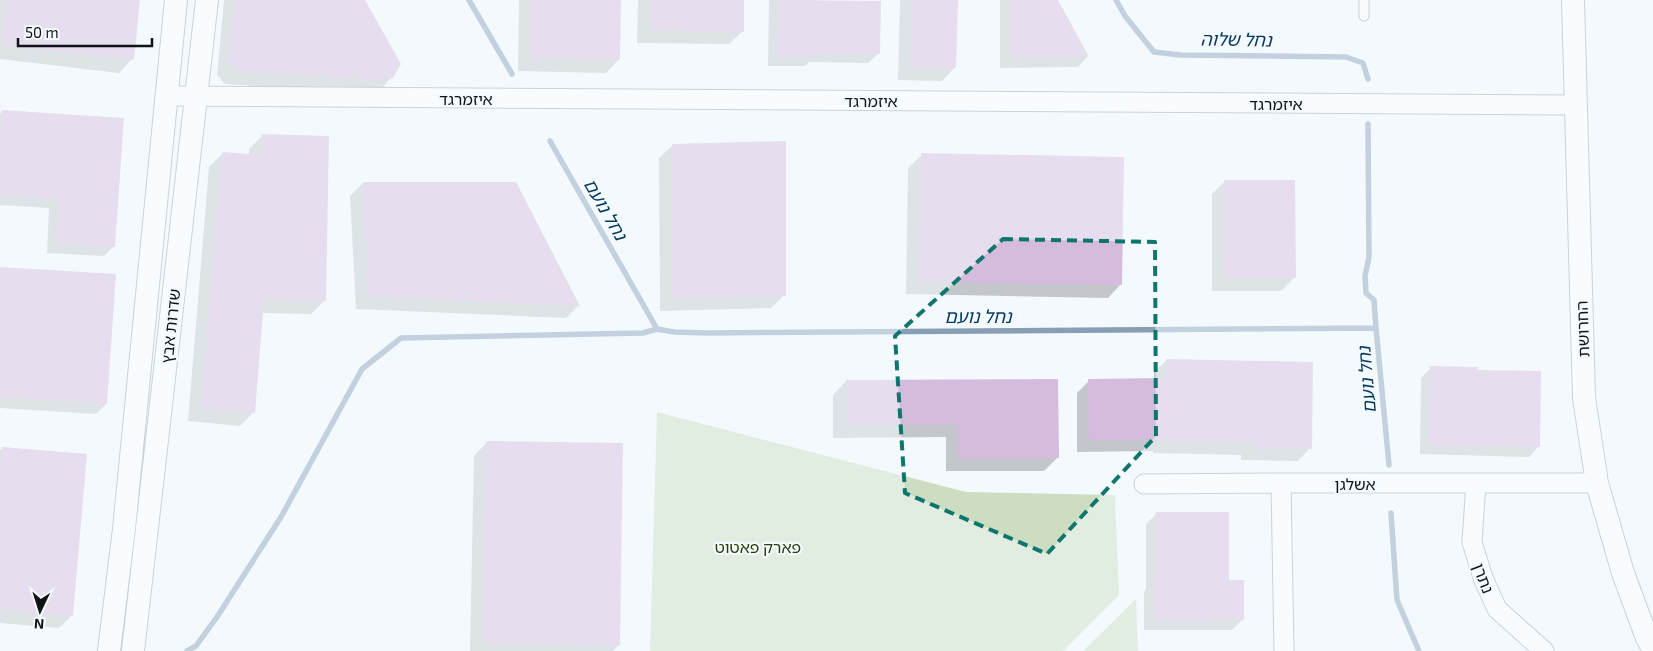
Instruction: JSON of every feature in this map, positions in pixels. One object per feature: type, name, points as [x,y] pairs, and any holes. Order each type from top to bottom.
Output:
[{"type":"street","name":"שדרות אבץ","points":[[109,651],[124,529],[176,0]]},
{"type":"street","name":"שדרות אבץ","points":[[133,651],[207,0]]},
{"type":"street","name":"החרושת","points":[[1573,0],[1584,398],[1597,483],[1622,574],[1647,638],[1653,648]]},
{"type":"street","name":"איזמרגד","points":[[167,96],[1576,105]]},
{"type":"street","points":[[1281,483],[1284,651]]},
{"type":"street","name":"נתרן","points":[[1476,483],[1472,542],[1483,578],[1497,609],[1544,651]]},
{"type":"street","name":"אשלגן","points":[[1144,484],[1597,483]]},
{"type":"lane","points":[[1364,0],[1364,16]]},
{"type":"highlighted area","points":[[1003,239],[1155,242],[1156,436],[1047,554],[905,493],[895,336]]},
{"type":"green space","name":"פארק פאטוט","points":[[657,412],[966,492],[1115,495],[1119,595],[1063,651],[650,651]]},
{"type":"green space","points":[[1136,599],[1138,651],[1083,651]]},
{"type":"building","points":[[7,0],[140,0],[134,60],[2,45]]},
{"type":"building","points":[[235,0],[365,0],[401,64],[393,78],[378,80],[238,71],[229,61]]},
{"type":"building","points":[[531,0],[621,0],[620,60],[531,58]]},
{"type":"building","points":[[650,0],[744,0],[744,32],[650,30]]},
{"type":"building","points":[[778,0],[881,1],[880,54],[816,53],[816,57],[777,56]]},
{"type":"building","points":[[912,0],[958,0],[956,68],[911,67]]},
{"type":"building","points":[[1010,0],[1058,0],[1089,57],[1010,58]]},
{"type":"building","points":[[2,110],[124,118],[115,247],[56,243],[59,198],[0,195]]},
{"type":"building","points":[[262,134],[329,136],[326,301],[264,300],[255,413],[201,408],[222,152],[262,155]]},
{"type":"building","points":[[786,141],[786,296],[672,299],[672,144]]},
{"type":"building","points":[[921,153],[1124,157],[1122,285],[919,282]]},
{"type":"building","points":[[1224,180],[1295,180],[1296,278],[1225,278]]},
{"type":"building","points":[[363,182],[516,182],[580,306],[368,296]]},
{"type":"building","points":[[0,267],[116,274],[107,404],[0,397]]},
{"type":"building","points":[[1166,359],[1313,362],[1312,449],[1253,448],[1253,443],[1165,441],[1165,439],[1089,440],[1088,379],[1166,378]]},
{"type":"building","points":[[1430,366],[1478,367],[1478,370],[1541,371],[1540,447],[1429,445]]},
{"type":"building","points":[[1058,379],[1059,458],[958,458],[958,425],[846,425],[846,380]]},
{"type":"building","points":[[486,441],[623,443],[620,645],[483,643]]},
{"type":"building","points":[[2,447],[87,454],[73,616],[0,609],[0,470]]},
{"type":"building","points":[[1156,512],[1229,512],[1229,580],[1244,580],[1244,620],[1154,621]]},
{"type":"waterway","name":"נחל נועם","points":[[469,0],[512,74]]},
{"type":"waterway","name":"נחל שלוה","points":[[1116,0],[1125,16],[1154,52],[1180,55],[1346,57],[1363,63],[1368,79]]},
{"type":"waterway","name":"נחל שלוה","points":[[1368,124],[1369,257],[1365,276],[1366,293],[1374,300],[1376,328]]},
{"type":"waterway","name":"נחל נועם","points":[[550,141],[657,329],[674,332],[708,333],[1376,328],[1389,465]]},
{"type":"waterway","points":[[187,651],[196,646],[217,617],[281,517],[362,369],[401,338],[643,333],[657,329]]},
{"type":"waterway","name":"נחל נועם","points":[[1391,513],[1397,600],[1419,651]]}]
